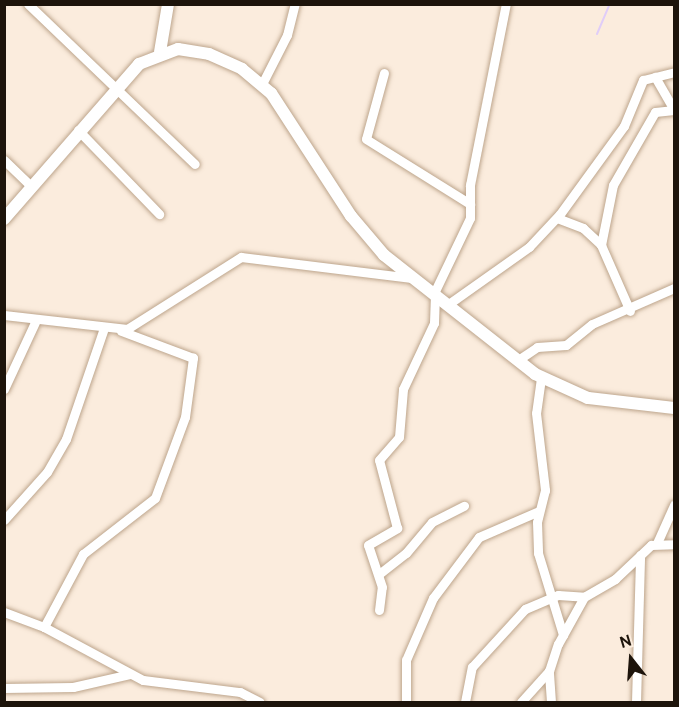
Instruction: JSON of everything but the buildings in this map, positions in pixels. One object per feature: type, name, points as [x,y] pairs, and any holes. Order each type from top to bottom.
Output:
[{"type":"street","points":[[28,4],[117,85],[195,164]]},
{"type":"street","points":[[160,52],[168,4]]},
{"type":"street","points":[[262,84],[287,35],[295,4]]},
{"type":"street","points":[[379,610],[379,574],[368,545],[397,528],[379,460],[401,432],[403,389],[434,323],[435,291],[465,233],[506,4]]},
{"type":"street","points":[[4,219],[117,85],[160,52],[209,54],[262,84],[361,230],[384,255],[435,291],[541,378],[588,398],[675,408]]},
{"type":"street","points":[[450,303],[513,261],[557,218],[624,126],[640,83],[675,72]]},
{"type":"street","points":[[384,73],[366,139],[470,204]]},
{"type":"street","points":[[601,245],[614,185],[654,112],[674,110],[655,77]]},
{"type":"street","points":[[78,130],[159,214]]},
{"type":"street","points":[[4,160],[31,186]]},
{"type":"street","points":[[557,218],[583,228],[601,245],[630,311]]},
{"type":"street","points":[[4,315],[105,328],[136,327],[241,257],[418,278]]},
{"type":"street","points":[[518,360],[537,347],[566,345],[592,324],[630,311],[675,288]]},
{"type":"street","points":[[4,389],[36,320]]},
{"type":"street","points":[[4,520],[47,472],[66,439],[105,328]]},
{"type":"street","points":[[44,627],[83,554],[155,498],[185,417],[193,358],[118,329]]},
{"type":"street","points":[[541,378],[536,412],[545,490],[539,511],[538,553],[549,597],[563,636]]},
{"type":"street","points":[[465,702],[472,666],[525,609],[549,597],[584,597],[615,579],[641,553],[657,543],[675,505]]},
{"type":"street","points":[[379,574],[406,553],[432,522],[464,506]]},
{"type":"street","points":[[406,702],[406,660],[433,597],[479,537],[539,511]]},
{"type":"street","points":[[657,543],[675,544]]},
{"type":"street","points":[[636,702],[641,553]]},
{"type":"street","points":[[521,702],[549,671],[563,636],[584,597]]},
{"type":"street","points":[[4,612],[44,627],[130,674],[240,692],[260,702]]},
{"type":"street","points":[[549,671],[551,702]]},
{"type":"street","points":[[4,688],[73,687],[130,674]]},
{"type":"street","points":[[240,692],[240,702]]},
{"type":"waterway","points":[[597,34],[610,4]]}]
